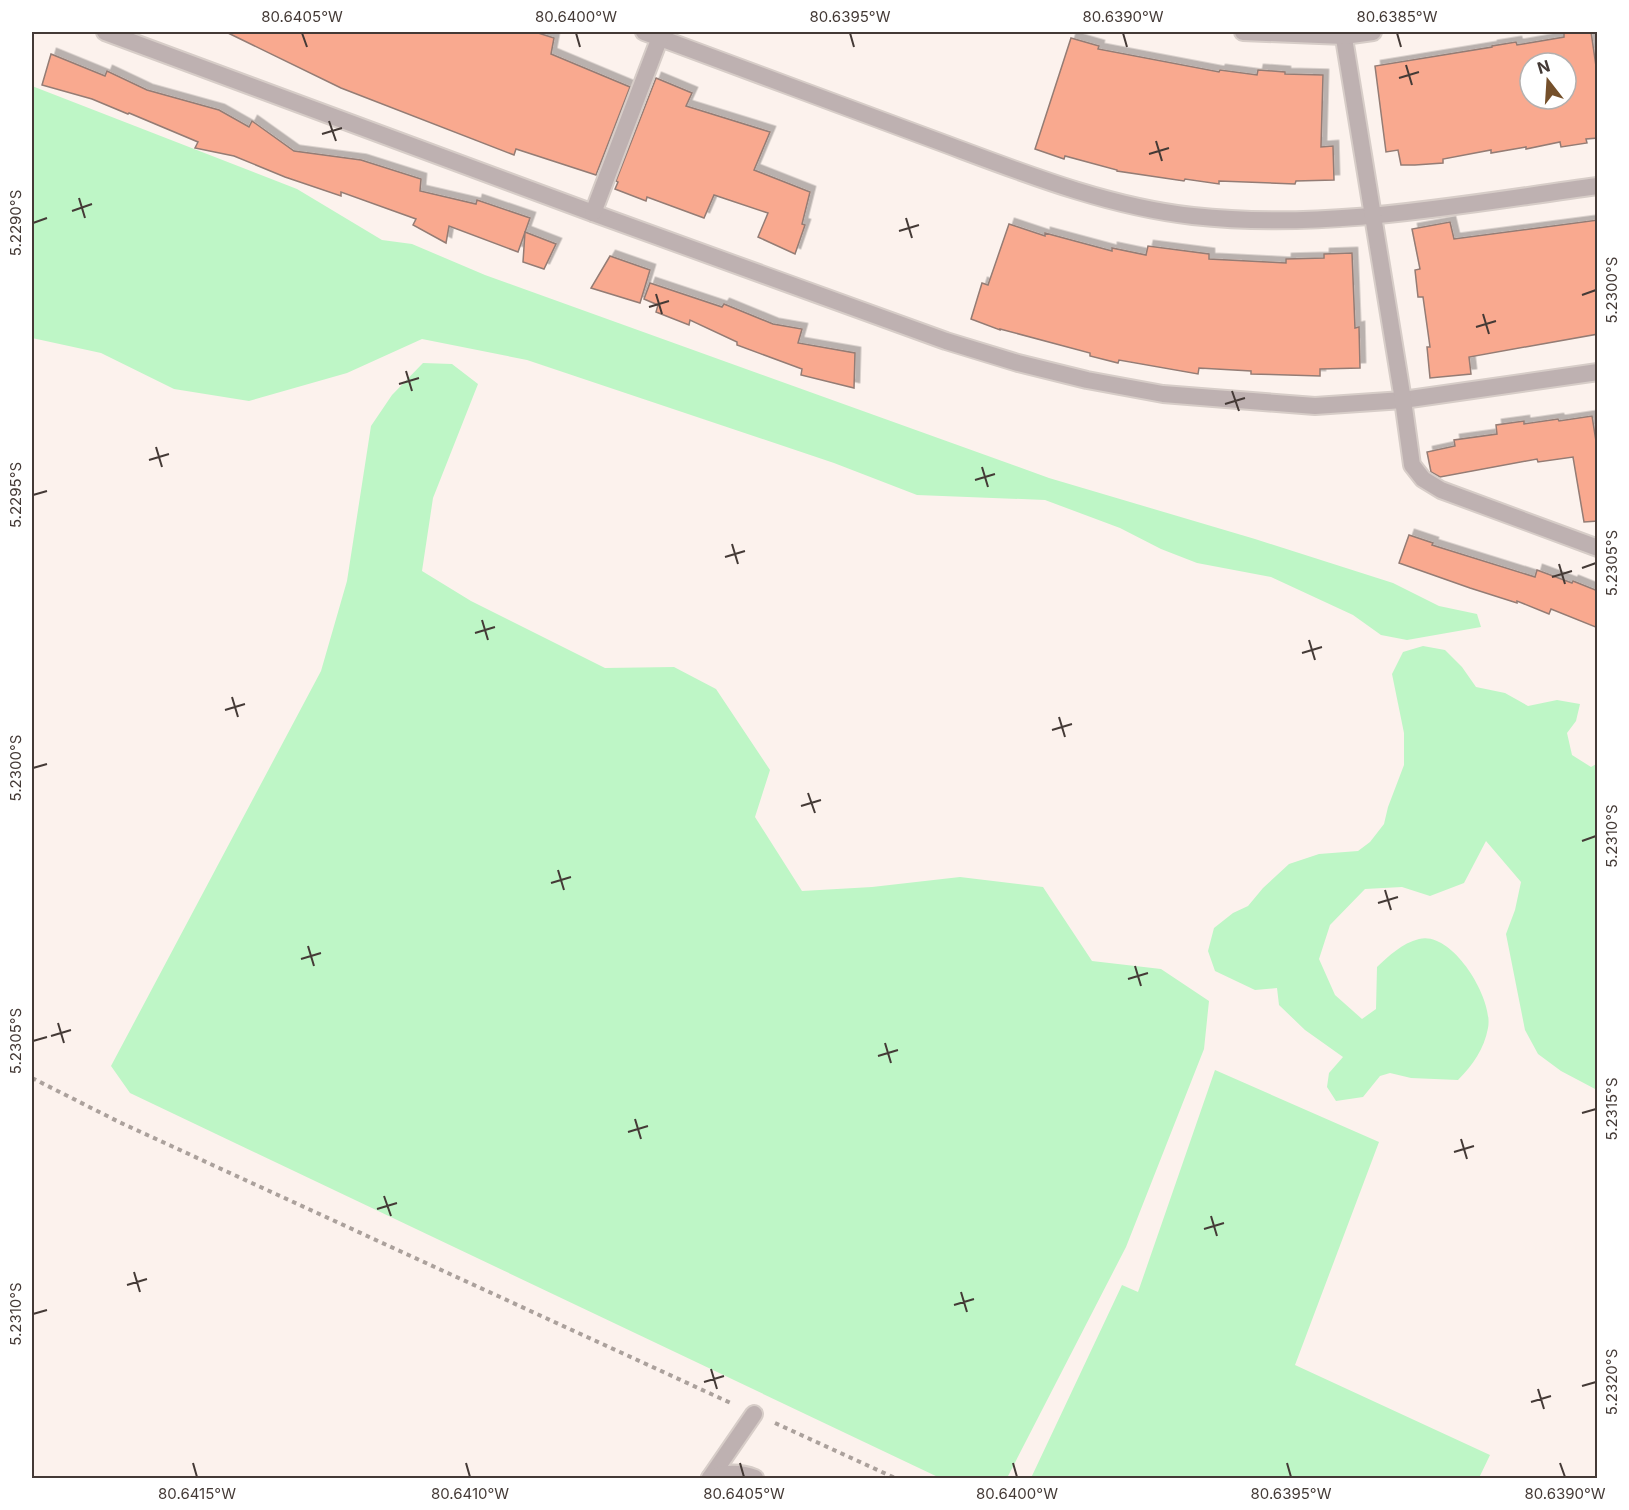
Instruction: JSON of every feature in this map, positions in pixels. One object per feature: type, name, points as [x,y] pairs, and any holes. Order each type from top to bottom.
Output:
[{"type":"street","points":[[105,32],[946,341],[1018,363],[1087,380],[1163,394],[1315,406],[1403,400],[1598,372]]},
{"type":"street","points":[[644,32],[661,34],[1014,169],[1119,201],[1192,216],[1263,221],[1373,216],[1598,186]]},
{"type":"street","points":[[1243,32],[1344,34],[1373,32]]},
{"type":"street","points":[[593,213],[661,34]]},
{"type":"street","points":[[1344,34],[1412,465],[1423,478],[1441,490],[1598,548]]},
{"type":"street","points":[[710,1479],[754,1414]]},
{"type":"street","points":[[731,1449],[736,1467],[749,1476]]},
{"type":"street","points":[[710,1479],[721,1474],[749,1476]]},
{"type":"path","points":[[32,1078],[119,1122],[895,1479]]},
{"type":"green space","points":[[32,86],[297,189],[382,240],[412,244],[485,275],[1049,478],[1393,583],[1439,606],[1477,614],[1481,627],[1407,640],[1381,635],[1353,615],[1271,577],[1197,563],[1161,549],[1120,528],[1045,500],[917,495],[834,463],[527,360],[422,339],[347,373],[249,401],[174,389],[101,353],[32,338]]},
{"type":"green space","points":[[423,363],[452,364],[478,384],[433,498],[422,571],[471,601],[605,668],[674,667],[716,689],[770,770],[755,817],[802,891],[872,887],[960,877],[1043,887],[1092,961],[1161,969],[1209,1001],[1204,1049],[1126,1247],[1007,1478],[940,1478],[130,1093],[111,1066],[321,671],[347,581],[371,426],[392,395]]},
{"type":"green space","points":[[1423,646],[1445,650],[1462,667],[1476,687],[1505,693],[1528,706],[1557,700],[1580,704],[1576,721],[1567,733],[1572,755],[1591,767],[1598,763],[1597,1090],[1561,1071],[1538,1054],[1525,1030],[1506,934],[1515,910],[1521,882],[1486,841],[1464,883],[1430,896],[1402,887],[1365,889],[1330,925],[1319,959],[1335,995],[1362,1019],[1376,1009],[1377,967],[1391,954],[1419,939],[1432,939],[1445,945],[1468,969],[1478,985],[1488,1015],[1488,1028],[1481,1050],[1458,1080],[1411,1078],[1390,1073],[1380,1076],[1363,1097],[1336,1101],[1327,1087],[1329,1073],[1343,1057],[1305,1030],[1279,1005],[1277,988],[1255,990],[1215,971],[1208,951],[1214,928],[1233,913],[1248,906],[1263,888],[1289,864],[1319,854],[1358,851],[1370,842],[1384,824],[1404,765],[1404,733],[1392,674],[1403,652]]},
{"type":"green space","points":[[1215,1070],[1379,1142],[1295,1365],[1490,1455],[1479,1478],[1031,1478],[1122,1285],[1138,1292]]},
{"type":"building","points":[[226,32],[535,32],[554,38],[551,54],[630,87],[596,175],[516,149],[514,155],[341,88]]},
{"type":"building","points":[[1564,32],[1591,32],[1598,80],[1598,138],[1586,139],[1587,143],[1561,147],[1560,142],[1526,149],[1526,147],[1491,153],[1491,150],[1443,159],[1443,163],[1415,165],[1401,165],[1398,150],[1386,152],[1375,66],[1516,42],[1517,45],[1564,37]]},
{"type":"building","points":[[1071,38],[1099,46],[1098,49],[1219,72],[1220,70],[1257,75],[1258,70],[1285,72],[1285,74],[1323,75],[1321,147],[1333,146],[1334,180],[1296,181],[1295,184],[1219,181],[1219,184],[1185,179],[1184,181],[1117,171],[1065,156],[1064,159],[1035,149]]},
{"type":"building","points":[[51,54],[105,76],[107,71],[147,90],[219,110],[249,127],[252,121],[294,151],[361,160],[421,179],[420,191],[476,204],[477,200],[530,218],[518,252],[449,226],[446,243],[413,225],[416,219],[341,192],[341,196],[285,177],[234,156],[195,148],[198,142],[129,113],[92,99],[42,85]]},
{"type":"building","points":[[656,78],[692,93],[686,106],[770,132],[754,170],[810,192],[802,224],[805,225],[795,254],[758,237],[768,213],[714,195],[704,218],[647,197],[646,201],[615,189],[618,182],[616,181]]},
{"type":"building","points":[[1598,220],[1598,334],[1469,357],[1471,374],[1430,378],[1427,347],[1430,347],[1423,297],[1418,297],[1415,270],[1420,269],[1412,229],[1450,222],[1454,239]]},
{"type":"building","points":[[1009,224],[1045,236],[1045,233],[1112,251],[1112,248],[1146,255],[1148,246],[1209,254],[1209,259],[1286,263],[1286,259],[1324,258],[1324,254],[1352,253],[1355,328],[1359,327],[1360,368],[1320,369],[1320,376],[1251,374],[1251,371],[1199,368],[1198,374],[1119,360],[1118,363],[1090,356],[1090,353],[1000,330],[971,319],[982,283],[988,285]]},
{"type":"building","points":[[525,232],[556,244],[544,269],[523,262]]},
{"type":"building","points":[[610,256],[650,270],[640,303],[591,288]]},
{"type":"building","points":[[650,283],[722,307],[724,304],[773,324],[802,329],[798,343],[855,353],[854,388],[801,375],[802,369],[737,345],[737,342],[690,320],[689,325],[656,312],[658,305],[644,299]]},
{"type":"building","points":[[1592,416],[1598,454],[1598,521],[1584,522],[1573,457],[1538,462],[1537,459],[1440,477],[1431,472],[1427,452],[1455,446],[1454,440],[1497,434],[1496,425],[1524,421],[1524,424],[1558,419],[1559,421]]},
{"type":"building","points":[[1409,535],[1433,543],[1432,545],[1535,577],[1537,570],[1598,591],[1598,628],[1551,609],[1549,614],[1517,601],[1517,603],[1470,588],[1399,563]]}]
